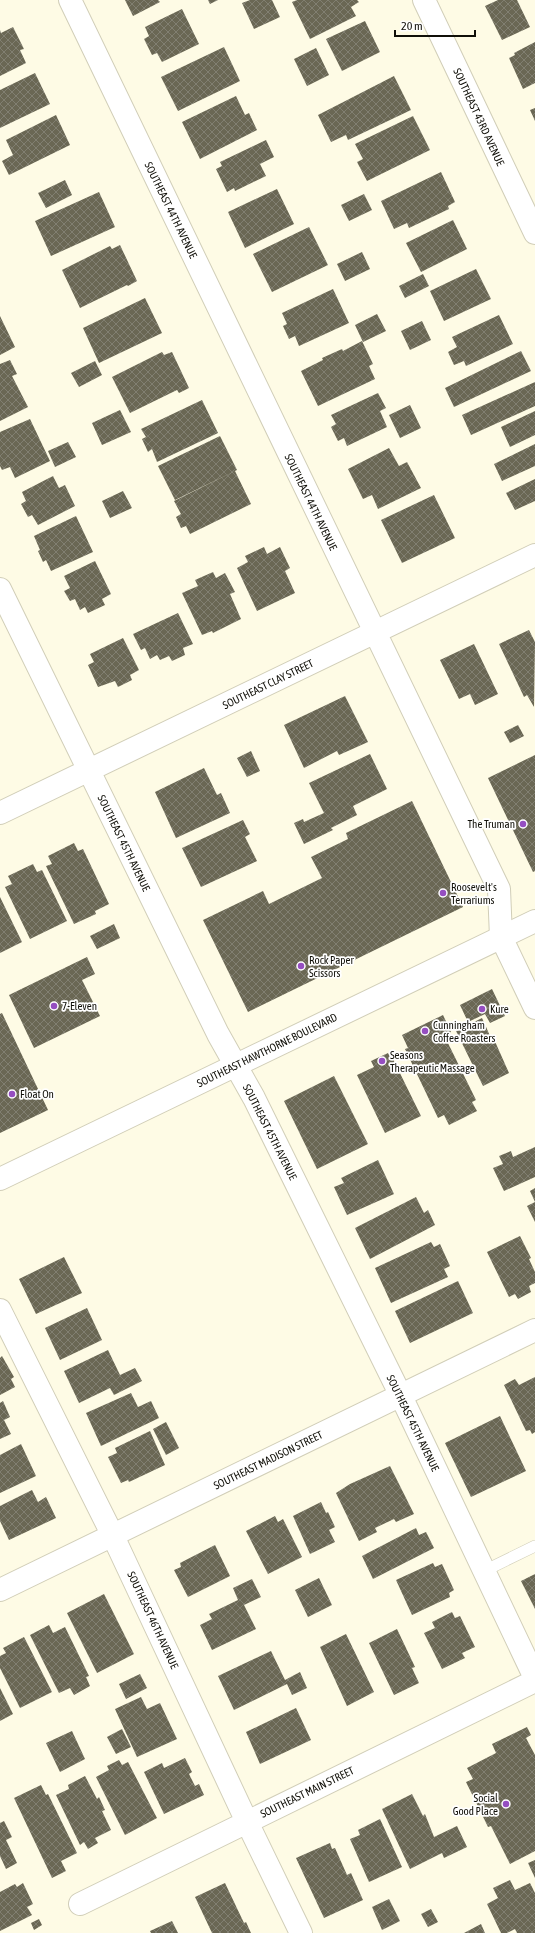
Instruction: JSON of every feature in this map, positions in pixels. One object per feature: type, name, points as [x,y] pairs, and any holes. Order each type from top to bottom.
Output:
[{"type":"street","name":"SOUTHEAST 44TH AVENUE","points":[[70,0],[499,890],[501,937],[535,1008]]},
{"type":"street","name":"SOUTHEAST 43RD AVENUE","points":[[424,0],[535,233]]},
{"type":"street","name":"SOUTHEAST CLAY STREET","points":[[0,813],[535,555]]},
{"type":"street","name":"SOUTHEAST 45TH AVENUE","points":[[0,588],[218,1034],[256,1102],[401,1396],[535,1680]]},
{"type":"street","name":"SOUTHEAST HAWTHORNE BOULEVARD","points":[[0,1179],[535,921]]},
{"type":"street","name":"SOUTHEAST 46TH AVENUE","points":[[0,1310],[113,1536],[246,1822],[301,1933]]},
{"type":"street","name":"SOUTHEAST MADISON STREET","points":[[0,1590],[535,1330]]},
{"type":"street","name":"SOUTHEAST MAIN STREET","points":[[80,1904],[535,1680]]},
{"type":"lane","points":[[484,1571],[535,1546]]},
{"type":"building","points":[[125,0],[158,0],[160,2],[133,16]]},
{"type":"building","points":[[208,0],[218,0],[210,4]]},
{"type":"building","points":[[250,0],[272,0],[280,17],[254,29],[242,3]]},
{"type":"building","points":[[297,0],[357,0],[359,2],[351,7],[356,16],[310,39],[292,2]]},
{"type":"building","points":[[498,0],[517,0],[530,27],[502,40],[485,6]]},
{"type":"building","points":[[182,9],[199,44],[162,62],[157,53],[152,55],[144,39],[149,36],[145,27]]},
{"type":"building","points":[[365,21],[380,52],[342,71],[326,39]]},
{"type":"building","points":[[13,27],[24,49],[20,50],[26,63],[0,76],[0,30],[1,33]]},
{"type":"building","points":[[535,42],[535,83],[523,89],[509,58],[515,55],[514,53]]},
{"type":"building","points":[[224,47],[240,81],[178,111],[161,77]]},
{"type":"building","points":[[316,48],[329,75],[307,86],[294,59]]},
{"type":"building","points":[[35,73],[50,104],[0,128],[0,90]]},
{"type":"building","points":[[394,76],[411,110],[348,140],[346,135],[331,142],[318,115]]},
{"type":"building","points":[[236,96],[245,115],[249,113],[257,130],[200,159],[182,122]]},
{"type":"building","points":[[535,108],[535,121],[530,110]]},
{"type":"building","points":[[56,115],[70,145],[9,175],[2,161],[13,155],[6,140]]},
{"type":"building","points":[[413,116],[430,150],[367,181],[357,162],[363,159],[355,144]]},
{"type":"building","points":[[266,140],[274,157],[260,164],[266,176],[235,191],[234,188],[227,192],[216,169],[222,166],[220,162]]},
{"type":"building","points":[[441,172],[455,202],[448,206],[449,209],[409,228],[407,223],[394,229],[381,201]]},
{"type":"building","points":[[65,180],[72,195],[46,208],[38,193]]},
{"type":"building","points":[[277,189],[294,224],[245,248],[228,212]]},
{"type":"building","points":[[99,192],[115,227],[51,256],[35,221]]},
{"type":"building","points":[[364,194],[372,210],[349,221],[341,205]]},
{"type":"building","points":[[453,220],[467,249],[421,272],[406,243]]},
{"type":"building","points":[[309,227],[328,265],[272,292],[253,254]]},
{"type":"building","points":[[120,245],[137,281],[80,308],[62,270],[110,246],[112,249]]},
{"type":"building","points":[[362,252],[370,269],[345,281],[337,264]]},
{"type":"building","points":[[476,269],[491,299],[444,321],[430,291]]},
{"type":"building","points":[[423,274],[429,286],[405,298],[399,286]]},
{"type":"building","points":[[333,289],[349,323],[299,346],[295,336],[289,339],[283,326],[287,324],[282,313]]},
{"type":"building","points":[[145,298],[162,333],[99,363],[83,328]]},
{"type":"building","points":[[377,314],[386,331],[363,342],[355,325]]},
{"type":"building","points":[[499,315],[513,344],[466,366],[464,361],[454,365],[448,352],[457,347],[452,337]]},
{"type":"building","points":[[0,316],[15,347],[0,355]]},
{"type":"building","points":[[422,321],[431,340],[410,350],[401,331]]},
{"type":"building","points":[[362,341],[373,364],[369,366],[375,379],[318,406],[301,371],[323,360],[322,358],[342,349],[343,351]]},
{"type":"building","points":[[521,351],[531,371],[454,407],[445,388]]},
{"type":"building","points":[[162,352],[164,355],[172,352],[189,388],[179,393],[177,390],[130,413],[112,377]]},
{"type":"building","points":[[10,360],[17,374],[12,376],[28,407],[0,421],[0,364]]},
{"type":"building","points":[[95,361],[102,375],[79,387],[71,373]]},
{"type":"building","points":[[535,382],[535,406],[471,435],[462,415]]},
{"type":"building","points":[[378,393],[386,408],[380,411],[387,427],[347,446],[344,438],[338,441],[331,427],[336,424],[331,415]]},
{"type":"building","points":[[202,400],[218,433],[157,462],[152,449],[148,452],[142,439],[146,437],[141,429]]},
{"type":"building","points":[[410,405],[421,428],[400,438],[389,415]]},
{"type":"building","points":[[120,410],[131,432],[102,445],[92,423]]},
{"type":"building","points":[[535,411],[535,435],[510,447],[501,427]]},
{"type":"building","points":[[30,419],[50,461],[15,478],[10,467],[2,470],[0,466],[0,432]]},
{"type":"building","points":[[220,436],[237,470],[175,500],[158,466]]},
{"type":"building","points":[[68,442],[76,457],[55,467],[48,451]]},
{"type":"building","points":[[535,444],[535,466],[502,481],[494,464]]},
{"type":"building","points":[[389,448],[399,466],[407,462],[421,488],[378,509],[372,495],[363,499],[348,469]]},
{"type":"building","points":[[235,471],[251,504],[190,534],[186,526],[181,528],[176,517],[181,514],[174,501]]},
{"type":"building","points":[[53,476],[59,488],[65,485],[75,506],[38,525],[32,515],[28,517],[21,504],[26,501],[22,492]]},
{"type":"building","points":[[535,479],[535,501],[515,510],[506,493]]},
{"type":"building","points":[[123,491],[132,508],[110,518],[102,501]]},
{"type":"building","points":[[434,495],[455,538],[402,563],[381,520]]},
{"type":"building","points":[[76,516],[93,552],[51,571],[46,560],[43,562],[34,536]]},
{"type":"building","points":[[264,547],[267,554],[280,547],[290,568],[285,571],[295,593],[257,611],[237,568],[248,562],[245,556]]},
{"type":"building","points":[[95,561],[111,594],[102,599],[105,605],[88,613],[85,607],[80,610],[75,599],[70,601],[64,591],[70,588],[64,576]]},
{"type":"building","points":[[213,572],[216,578],[225,573],[235,592],[230,594],[241,619],[213,633],[212,631],[202,635],[182,593],[198,586],[195,580]]},
{"type":"building","points":[[178,613],[193,644],[183,648],[185,655],[172,661],[169,656],[160,660],[157,655],[150,659],[145,648],[141,650],[133,634]]},
{"type":"building","points":[[529,630],[535,642],[534,707],[527,695],[524,697],[499,644]]},
{"type":"building","points":[[123,638],[139,670],[130,675],[132,680],[118,687],[115,681],[98,687],[88,665],[94,662],[90,654]]},
{"type":"building","points":[[474,644],[498,694],[475,705],[470,694],[459,699],[440,660]]},
{"type":"building","points":[[345,696],[368,742],[339,755],[337,751],[304,768],[284,725]]},
{"type":"building","points":[[518,725],[524,736],[510,743],[504,732]]},
{"type":"building","points":[[251,751],[260,771],[247,777],[237,758]]},
{"type":"building","points":[[370,754],[387,789],[353,806],[357,815],[331,828],[333,830],[304,844],[294,823],[303,819],[304,822],[324,813],[309,783]]},
{"type":"building","name":"The Truman","points":[[535,755],[535,871],[533,872],[488,778]]},
{"type":"building","points":[[204,768],[217,795],[221,793],[230,813],[176,838],[155,792]]},
{"type":"building","points":[[412,801],[463,907],[248,1012],[203,920],[263,891],[269,904],[322,878],[311,857],[348,839],[346,833]]},
{"type":"building","points":[[243,820],[250,834],[245,837],[257,861],[201,887],[182,848]]},
{"type":"building","points":[[74,843],[78,851],[83,849],[109,904],[95,911],[96,914],[74,924],[46,866],[52,864],[48,856]]},
{"type":"building","points":[[33,864],[37,872],[42,870],[67,921],[30,939],[5,887],[12,884],[8,876]]},
{"type":"building","points":[[0,897],[22,942],[0,953]]},
{"type":"building","points":[[114,924],[120,938],[97,949],[90,936]]},
{"type":"building","name":"7-Eleven","points":[[87,957],[95,974],[82,980],[100,1016],[34,1048],[9,995]]},
{"type":"building","name":"Kure","points":[[492,989],[505,1016],[490,1023],[485,1014],[468,1022],[460,1005]]},
{"type":"building","points":[[2,1013],[48,1110],[0,1133],[0,1014]]},
{"type":"building","points":[[443,1015],[451,1032],[444,1035],[476,1100],[472,1102],[477,1111],[449,1125],[444,1115],[438,1118],[405,1049],[408,1048],[402,1035]]},
{"type":"building","points":[[482,1018],[491,1038],[493,1037],[509,1073],[483,1086],[456,1031]]},
{"type":"building","points":[[388,1053],[392,1060],[393,1059],[421,1116],[385,1133],[357,1075],[374,1067],[371,1061]]},
{"type":"building","points":[[334,1076],[368,1144],[317,1169],[284,1101]]},
{"type":"building","points":[[535,1147],[535,1177],[504,1191],[493,1168],[503,1164],[499,1156],[511,1151],[513,1157]]},
{"type":"building","points":[[378,1160],[394,1194],[347,1215],[334,1187],[344,1183],[341,1178]]},
{"type":"building","points":[[535,1188],[535,1202],[530,1191]]},
{"type":"building","points":[[416,1197],[424,1213],[428,1210],[435,1225],[370,1259],[355,1228]]},
{"type":"building","points":[[535,1202],[535,1222],[527,1206]]},
{"type":"building","points":[[520,1236],[531,1258],[529,1259],[535,1272],[535,1283],[529,1286],[531,1292],[518,1299],[515,1294],[509,1297],[487,1252]]},
{"type":"building","points":[[431,1242],[434,1247],[440,1244],[450,1266],[444,1269],[448,1277],[391,1303],[375,1268]]},
{"type":"building","points":[[64,1257],[82,1293],[36,1314],[19,1279]]},
{"type":"building","points":[[458,1281],[473,1313],[410,1343],[395,1311]]},
{"type":"building","points":[[87,1308],[102,1340],[60,1360],[45,1328]]},
{"type":"building","points":[[108,1350],[120,1375],[135,1368],[142,1381],[114,1395],[110,1388],[79,1403],[64,1371]]},
{"type":"building","points":[[2,1356],[14,1377],[11,1379],[15,1387],[0,1395],[0,1358]]},
{"type":"building","points":[[535,1377],[535,1432],[532,1434],[530,1430],[526,1431],[504,1385],[515,1379],[519,1385]]},
{"type":"building","points":[[131,1393],[138,1407],[151,1401],[159,1418],[101,1446],[86,1413]]},
{"type":"building","points":[[3,1401],[10,1417],[4,1420],[11,1434],[0,1439],[0,1403]]},
{"type":"building","points":[[500,1416],[526,1471],[471,1497],[445,1443]]},
{"type":"building","points":[[166,1422],[179,1448],[166,1455],[153,1429]]},
{"type":"building","points":[[150,1431],[165,1465],[129,1482],[128,1480],[121,1483],[108,1457],[117,1453],[115,1448]]},
{"type":"building","points":[[21,1444],[36,1476],[0,1493],[0,1455]]},
{"type":"building","points":[[390,1466],[414,1514],[396,1522],[394,1519],[375,1528],[377,1532],[359,1541],[336,1493],[350,1484]]},
{"type":"building","points":[[32,1490],[38,1502],[46,1497],[56,1518],[9,1540],[0,1521],[0,1506]]},
{"type":"building","points":[[321,1502],[326,1513],[328,1512],[335,1527],[329,1530],[335,1542],[310,1554],[293,1516]]},
{"type":"building","points":[[275,1516],[278,1522],[283,1519],[302,1557],[268,1574],[246,1531]]},
{"type":"building","points":[[416,1528],[419,1535],[426,1532],[434,1548],[373,1579],[362,1556]]},
{"type":"building","points":[[215,1545],[230,1576],[188,1597],[174,1570],[181,1567],[180,1563]]},
{"type":"building","points":[[433,1563],[435,1567],[442,1564],[454,1590],[449,1593],[450,1597],[412,1615],[396,1580]]},
{"type":"building","points":[[535,1574],[535,1609],[521,1581]]},
{"type":"building","points":[[319,1578],[332,1605],[308,1617],[295,1590]]},
{"type":"building","points":[[252,1579],[261,1597],[244,1605],[256,1629],[212,1650],[200,1625],[212,1619],[209,1614],[238,1600],[233,1588]]},
{"type":"building","points":[[104,1594],[134,1654],[97,1673],[67,1613]]},
{"type":"building","points":[[452,1612],[455,1618],[460,1616],[475,1647],[462,1653],[465,1658],[442,1669],[424,1633],[435,1628],[432,1622]]},
{"type":"building","points":[[49,1625],[53,1633],[65,1627],[89,1676],[86,1677],[90,1686],[74,1695],[70,1688],[59,1693],[30,1635]]},
{"type":"building","points":[[397,1629],[415,1667],[412,1668],[419,1683],[394,1695],[369,1643]]},
{"type":"building","points":[[346,1634],[374,1692],[347,1706],[320,1647]]},
{"type":"building","points":[[24,1637],[52,1692],[20,1708],[0,1668],[0,1656],[6,1653],[3,1648]]},
{"type":"building","points":[[271,1651],[285,1680],[300,1672],[307,1688],[292,1695],[287,1684],[234,1710],[218,1676]]},
{"type":"building","points":[[140,1674],[147,1688],[126,1699],[119,1684]]},
{"type":"building","points":[[0,1688],[13,1714],[0,1721]]},
{"type":"building","points":[[141,1697],[147,1709],[160,1703],[177,1739],[137,1757],[115,1709]]},
{"type":"building","points":[[296,1708],[311,1740],[260,1764],[246,1732]]},
{"type":"building","name":"Social Good Place","points":[[527,1727],[531,1735],[526,1738],[535,1755],[535,1851],[510,1864],[491,1826],[488,1827],[466,1782],[473,1779],[467,1768],[496,1753],[492,1744]]},
{"type":"building","points":[[122,1729],[131,1747],[116,1754],[107,1737]]},
{"type":"building","points":[[72,1731],[85,1759],[60,1772],[46,1743]]},
{"type":"building","points":[[185,1758],[192,1772],[189,1774],[195,1786],[199,1784],[204,1795],[164,1814],[144,1772],[162,1763],[164,1768]]},
{"type":"building","points":[[119,1760],[122,1765],[128,1762],[157,1818],[125,1835],[96,1777],[109,1770],[107,1766]]},
{"type":"building","points":[[85,1776],[97,1799],[99,1797],[105,1810],[102,1811],[111,1830],[95,1838],[98,1843],[88,1849],[84,1842],[80,1845],[56,1795],[69,1789],[68,1785]]},
{"type":"building","points":[[41,1785],[46,1795],[48,1794],[77,1853],[61,1861],[66,1871],[52,1878],[14,1798]]},
{"type":"building","points":[[412,1794],[423,1816],[425,1814],[434,1837],[457,1826],[467,1847],[444,1858],[442,1853],[410,1869],[382,1809]]},
{"type":"building","points":[[380,1819],[402,1867],[369,1882],[350,1839],[360,1835],[358,1830]]},
{"type":"building","points":[[4,1821],[12,1837],[6,1840],[17,1863],[6,1869],[0,1856],[0,1823]]},
{"type":"building","points":[[330,1843],[332,1849],[335,1848],[347,1875],[351,1873],[363,1900],[324,1918],[296,1858]]},
{"type":"building","points":[[535,1860],[535,1878],[528,1863]]},
{"type":"building","points":[[510,1880],[515,1890],[530,1883],[535,1893],[535,1933],[517,1933],[515,1929],[507,1933],[501,1933],[487,1904],[498,1898],[493,1888]]},
{"type":"building","points":[[23,1883],[33,1904],[27,1907],[32,1915],[0,1931],[0,1892],[15,1884],[17,1887]]},
{"type":"building","points":[[225,1883],[244,1923],[246,1922],[251,1933],[212,1933],[195,1897]]},
{"type":"building","points":[[389,1899],[400,1921],[382,1930],[372,1907]]},
{"type":"building","points":[[431,1909],[438,1922],[428,1927],[421,1914]]},
{"type":"building","points":[[39,1919],[42,1925],[34,1930],[31,1923]]},
{"type":"building","points":[[172,1921],[178,1933],[151,1933],[150,1931]]},
{"type":"building","points":[[481,1924],[485,1933],[464,1933]]},
{"type":"place","name":"The Truman","points":[[523,824]]},
{"type":"place","name":"Roosevelt's Terrariums","points":[[443,893]]},
{"type":"place","name":"Rock Paper Scissors","points":[[301,966]]},
{"type":"place","name":"7-Eleven","points":[[54,1006]]},
{"type":"place","name":"Kure","points":[[482,1009]]},
{"type":"place","name":"Cunningham Coffee Roasters","points":[[425,1031]]},
{"type":"place","name":"Seasons Therapeutic Massage","points":[[382,1061]]},
{"type":"place","name":"Float On","points":[[12,1094]]},
{"type":"place","name":"Social Good Place","points":[[506,1804]]}]
